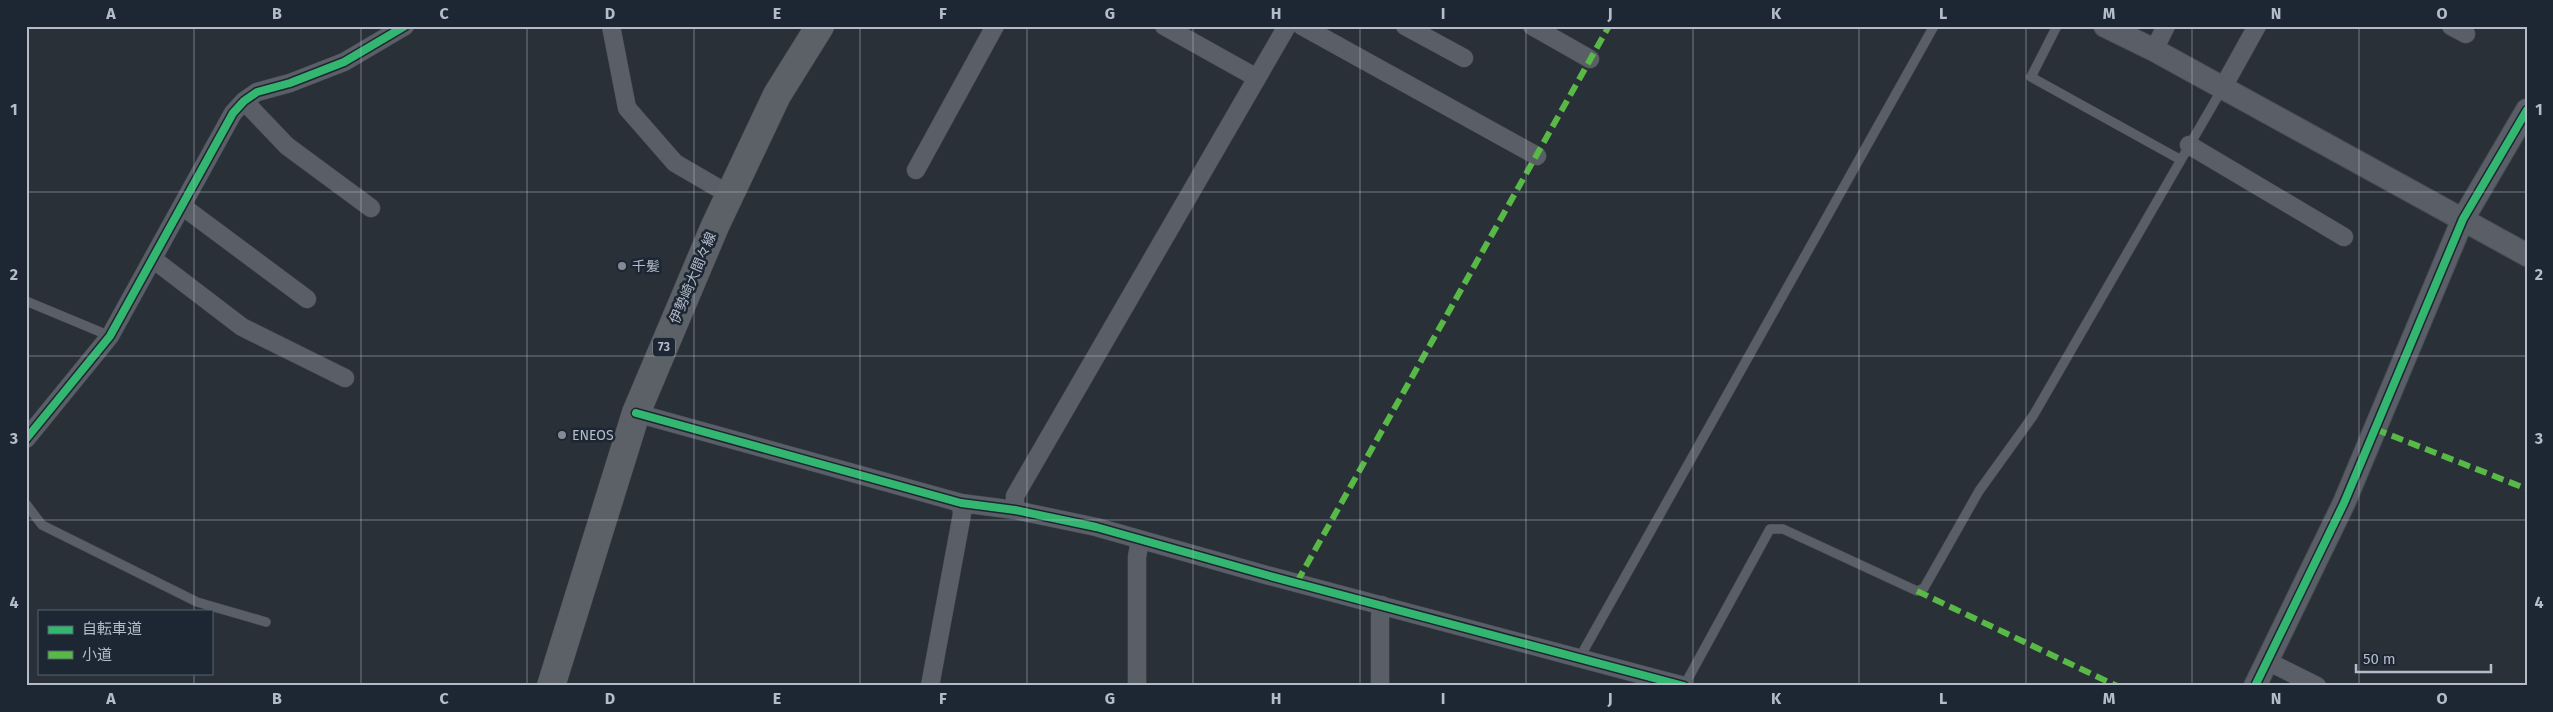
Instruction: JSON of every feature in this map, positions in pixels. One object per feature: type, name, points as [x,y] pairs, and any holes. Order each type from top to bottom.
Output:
[{"type":"main road","name":"伊勢崎大間々線","points":[[551,686],[636,413],[730,195],[777,95],[818,27]]},
{"type":"street","points":[[26,439],[110,336],[233,113],[244,101],[257,92],[290,83],[344,62],[405,26]]},
{"type":"street","points":[[612,26],[627,108],[675,162],[730,195]]},
{"type":"street","points":[[916,170],[995,26]]},
{"type":"street","points":[[1164,26],[1257,78]]},
{"type":"street","points":[[1302,26],[1537,156]]},
{"type":"street","points":[[1405,26],[1464,58]]},
{"type":"street","points":[[1532,26],[1590,59]]},
{"type":"street","points":[[2105,26],[2154,50],[2527,255]]},
{"type":"street","points":[[2154,50],[2166,26]]},
{"type":"street","points":[[2222,89],[2257,26]]},
{"type":"street","points":[[1015,510],[1015,496],[1257,78],[1283,28]]},
{"type":"street","points":[[244,101],[287,146],[371,208]]},
{"type":"street","points":[[2255,686],[2344,503],[2463,219],[2527,110]]},
{"type":"street","points":[[2185,152],[2344,237]]},
{"type":"street","points":[[182,206],[307,299]]},
{"type":"street","points":[[153,259],[242,327],[345,378]]},
{"type":"street","points":[[636,413],[961,503],[1015,510],[1096,527],[1580,658],[1624,678],[1684,686]]},
{"type":"street","points":[[930,686],[962,514],[961,503]]},
{"type":"street","points":[[1137,686],[1137,557],[1140,540]]},
{"type":"street","points":[[1380,686],[1382,605]]},
{"type":"street","points":[[2267,661],[2317,686]]},
{"type":"lane","points":[[1580,658],[1934,26]]},
{"type":"lane","points":[[2057,26],[2031,77],[2185,152]]},
{"type":"lane","points":[[1684,686],[1770,529],[1783,529],[1917,591],[1924,588],[1979,491],[2038,408],[2222,89]]},
{"type":"lane","points":[[26,301],[110,336]]},
{"type":"lane","points":[[26,504],[42,525],[197,602],[266,622]]},
{"type":"marked path","points":[[1297,582],[1609,26]]},
{"type":"marked path","points":[[2375,429],[2527,489]]},
{"type":"marked path","points":[[1917,591],[2117,686]]},
{"type":"cycle path","points":[[26,439],[110,336],[233,113],[244,101],[257,92],[290,83],[344,62],[405,26]]},
{"type":"cycle path","points":[[2255,686],[2344,503],[2463,219],[2527,110]]},
{"type":"cycle path","points":[[636,413],[961,503],[1015,510],[1096,527],[1270,576],[1684,686]]},
{"type":"place","name":"千髪","points":[[622,266]]},
{"type":"place","name":"ENEOS","points":[[562,435]]}]
